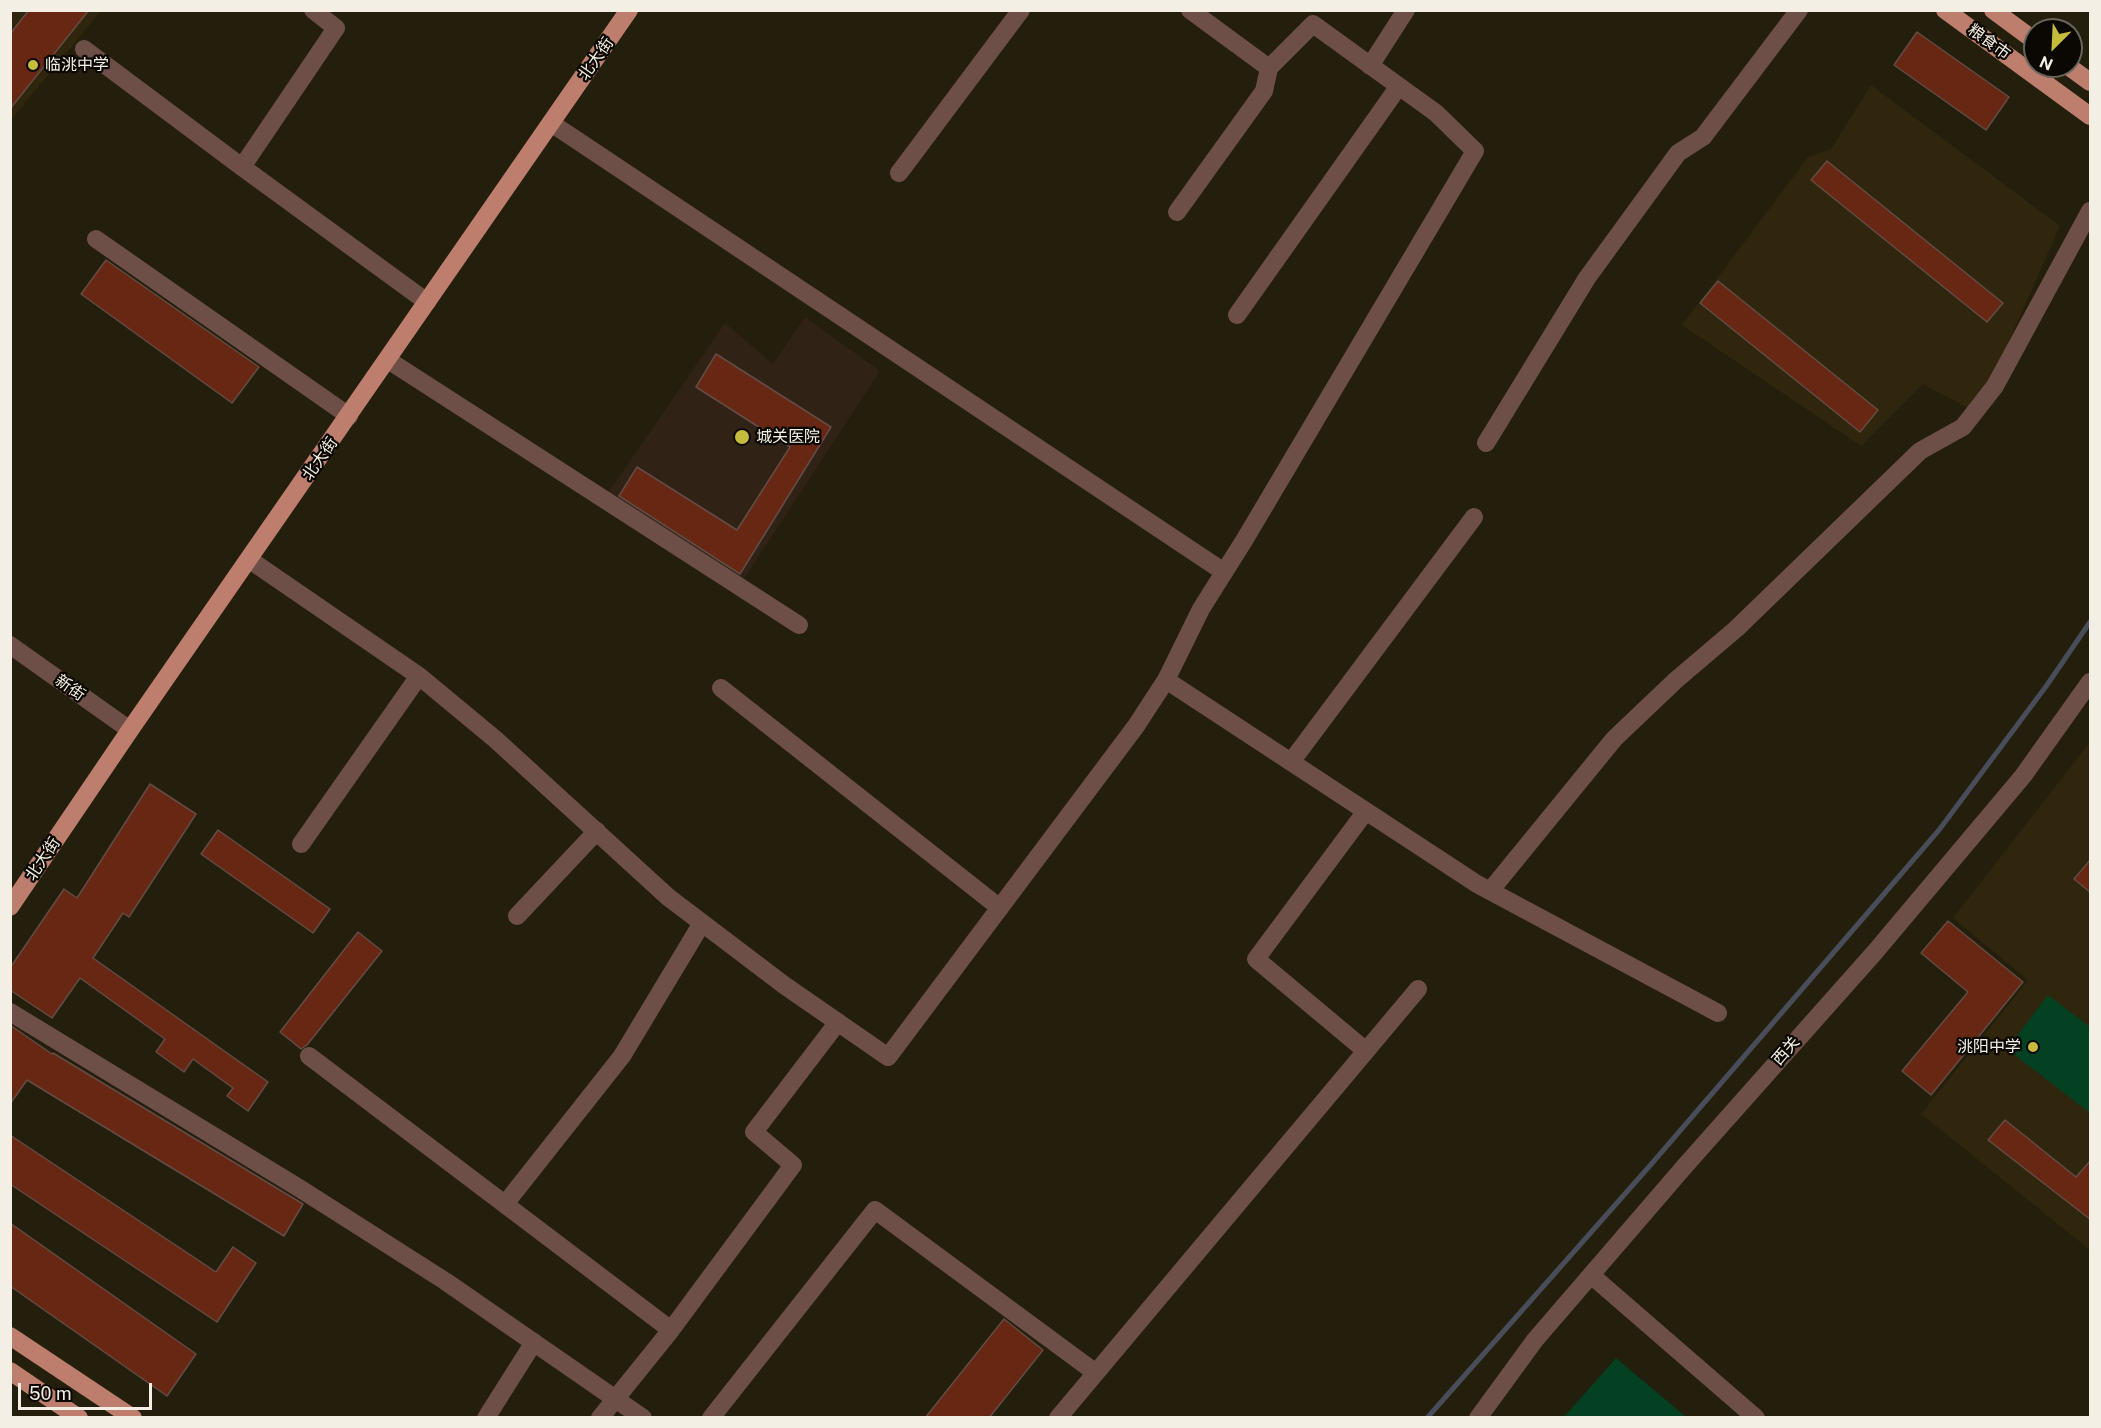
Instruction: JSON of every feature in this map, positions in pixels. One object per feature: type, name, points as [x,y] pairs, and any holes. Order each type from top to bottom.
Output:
[{"type":"main road","name":"北大街","points":[[10,907],[629,10]]},
{"type":"main road","name":"粮食市","points":[[1945,10],[2091,116]]},
{"type":"main road","name":"粮食市","points":[[1993,10],[2023,32]]},
{"type":"main road","points":[[10,1336],[133,1418]]},
{"type":"main road","points":[[10,1371],[79,1418]]},
{"type":"street","points":[[242,167],[336,28],[313,10]]},
{"type":"street","points":[[899,173],[1021,10]]},
{"type":"street","points":[[1190,10],[1269,68]]},
{"type":"street","points":[[1370,66],[1406,10]]},
{"type":"street","points":[[1486,443],[1587,278],[1678,153],[1703,137],[1799,10]]},
{"type":"street","points":[[250,560],[419,676],[495,739],[668,897],[784,985],[888,1057],[1136,726],[1166,680],[1201,609],[1475,151],[1436,113],[1313,24],[1269,68],[1264,91],[1178,212]]},
{"type":"street","points":[[84,49],[427,303]]},
{"type":"street","points":[[1237,315],[1399,86]]},
{"type":"street","points":[[551,123],[1224,573]]},
{"type":"street","points":[[1490,891],[1614,739],[1676,680],[1736,629],[1920,451],[1964,427],[1995,386],[2091,210]]},
{"type":"street","points":[[96,239],[349,416]]},
{"type":"street","points":[[388,360],[799,625]]},
{"type":"street","points":[[1291,762],[1474,517]]},
{"type":"street","name":"新街","points":[[10,645],[130,730]]},
{"type":"street","points":[[301,844],[419,676]]},
{"type":"street","points":[[1166,680],[1490,891],[1718,1013]]},
{"type":"street","name":"西关","points":[[1478,1418],[1536,1340],[1591,1275],[1890,934],[2023,776],[2091,682]]},
{"type":"street","points":[[721,688],[1000,908]]},
{"type":"street","points":[[1366,811],[1256,959],[1366,1051]]},
{"type":"street","points":[[518,916],[597,831]]},
{"type":"street","points":[[505,1204],[622,1056],[702,923]]},
{"type":"street","points":[[1058,1418],[1418,989]]},
{"type":"street","points":[[10,1011],[309,1194],[446,1281],[643,1418]]},
{"type":"street","points":[[600,1418],[671,1330],[793,1165],[754,1132],[838,1022]]},
{"type":"street","points":[[309,1056],[671,1330]]},
{"type":"street","points":[[711,1418],[875,1210],[1096,1373]]},
{"type":"street","points":[[1591,1275],[1756,1418]]},
{"type":"street","points":[[486,1418],[534,1342]]},
{"type":"shaded area","name":"临洮中学","points":[[11,11],[101,11],[11,120]]},
{"type":"shaded area","points":[[1871,85],[2060,226],[2005,350],[1972,410],[1923,384],[1861,446],[1682,325],[1808,157],[1831,149]]},
{"type":"shaded area","name":"城关医院","points":[[805,317],[880,371],[736,591],[601,503],[725,323],[773,364]]},
{"type":"shaded area","name":"洮阳中学","points":[[2090,742],[2090,1250],[1921,1114],[2028,980],[1953,918]]},
{"type":"green space","points":[[2048,995],[2090,1027],[2090,1113],[2007,1049]]},
{"type":"green space","points":[[1616,1358],[1686,1417],[1564,1417]]},
{"type":"building","name":"临洮中学","points":[[29,10],[89,10],[10,109],[10,34]]},
{"type":"building","points":[[1917,32],[2009,97],[1986,130],[1894,65]]},
{"type":"building","points":[[1827,161],[2003,303],[1987,322],[1811,180]]},
{"type":"building","points":[[106,260],[259,367],[232,403],[81,294]]},
{"type":"building","points":[[1718,281],[1878,410],[1860,432],[1700,303]]},
{"type":"building","points":[[716,354],[831,427],[740,574],[619,496],[637,467],[737,530],[790,447],[696,387]]},
{"type":"building","points":[[150,784],[196,814],[129,917],[123,913],[93,958],[268,1082],[248,1111],[227,1096],[233,1088],[193,1059],[184,1072],[156,1052],[165,1039],[80,978],[52,1018],[10,990],[10,968],[64,889],[77,898]]},
{"type":"building","points":[[218,830],[330,909],[313,933],[201,854]]},
{"type":"building","points":[[2091,859],[2091,893],[2074,879]]},
{"type":"building","points":[[1948,921],[2023,982],[1931,1095],[1902,1071],[1968,992],[1921,953]]},
{"type":"building","points":[[358,932],[382,951],[307,1045],[301,1049],[280,1032]]},
{"type":"building","points":[[10,1025],[52,1054],[303,1204],[284,1236],[27,1080],[10,1104]]},
{"type":"building","points":[[2005,1120],[2076,1177],[2091,1160],[2091,1220],[1988,1140]]},
{"type":"building","points":[[10,1135],[216,1272],[233,1247],[256,1263],[217,1322],[10,1184]]},
{"type":"building","points":[[10,1223],[196,1354],[167,1396],[10,1286]]},
{"type":"building","points":[[1004,1319],[1043,1350],[989,1418],[925,1418]]},
{"type":"waterway","points":[[1427,1418],[1654,1161],[1939,830],[2047,685],[2090,622]]},
{"type":"place","name":"临洮中学","points":[[33,65]]},
{"type":"place","name":"城关医院","points":[[742,437]]},
{"type":"place","name":"洮阳中学","points":[[2033,1047]]}]
